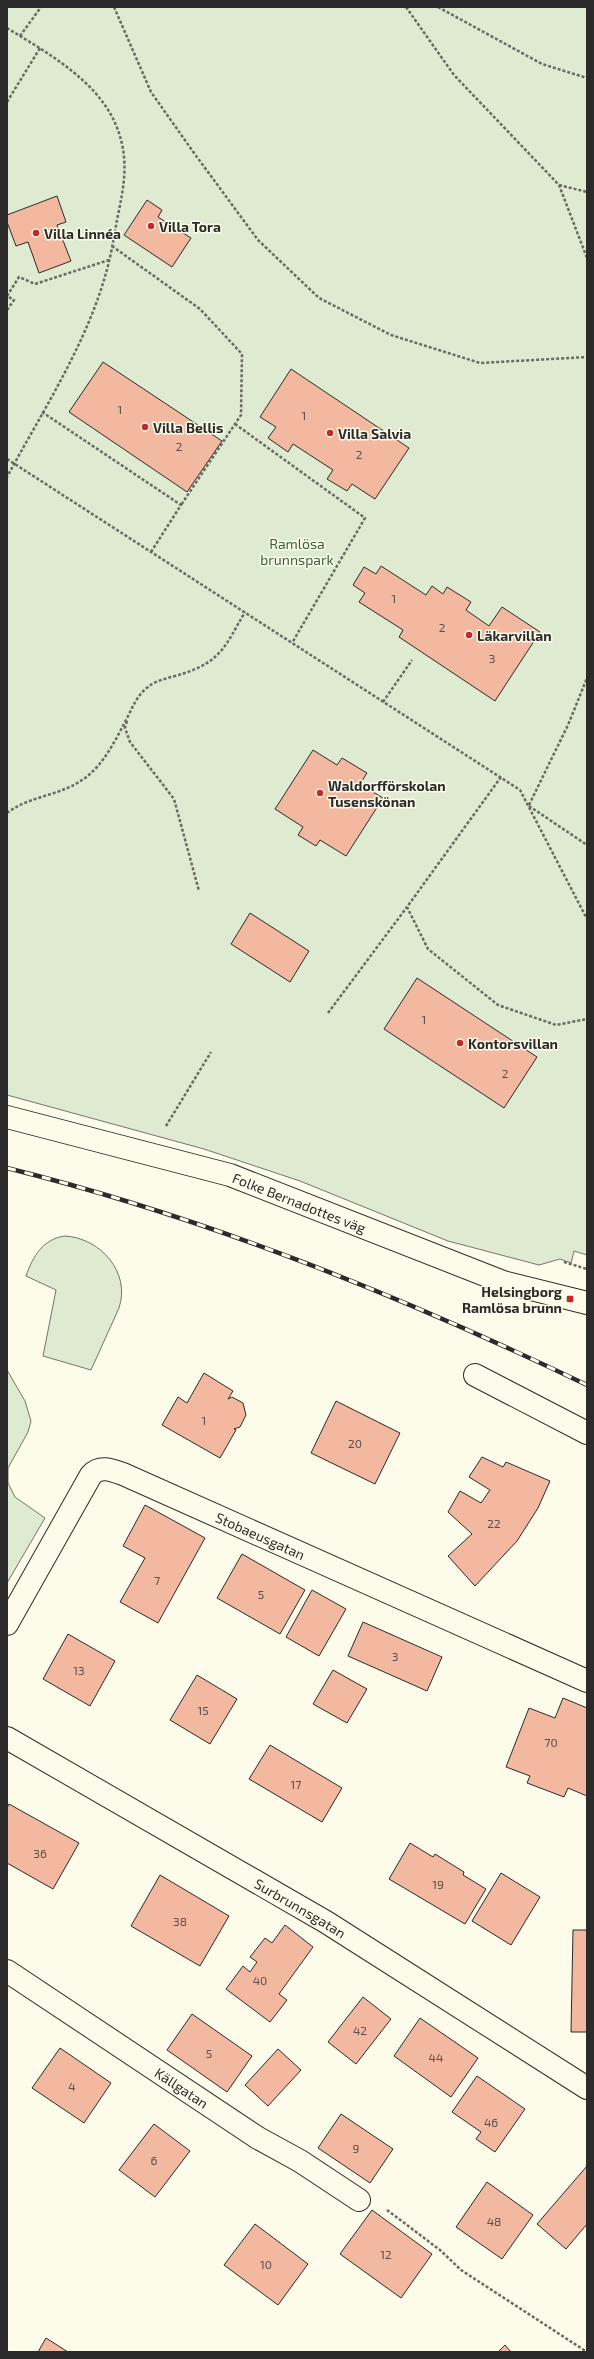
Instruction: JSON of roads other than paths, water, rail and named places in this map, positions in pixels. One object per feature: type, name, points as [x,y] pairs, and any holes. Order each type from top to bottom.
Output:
[{"type":"street","name":"Folke Bernadottes väg","points":[[7,1117],[230,1175],[503,1282],[587,1303]]},
{"type":"street","points":[[475,1376],[587,1433]]},
{"type":"street","name":"Stobaeusgatan","points":[[7,1624],[91,1475],[94,1472],[106,1469],[130,1477],[587,1680]]},
{"type":"street","name":"Surbrunnsgatan","points":[[7,1738],[326,1922],[587,2088]]},
{"type":"street","name":"Källgatan","points":[[7,1971],[258,2138],[300,2160],[359,2200]]},
{"type":"railway","points":[[7,1168],[156,1210],[303,1262],[375,1290],[517,1352],[587,1385]]},
{"type":"place","name":"Villa Tora","points":[[151,226]]},
{"type":"place","name":"Villa Linnéa","points":[[36,233]]},
{"type":"place","name":"Villa Bellis","points":[[145,427]]},
{"type":"place","name":"Villa Salvia","points":[[330,433]]},
{"type":"place","name":"Läkarvillan","points":[[469,635]]},
{"type":"place","name":"Waldorfförskolan Tusenskönan","points":[[320,793]]},
{"type":"place","name":"Kontorsvillan","points":[[460,1043]]},
{"type":"place","name":"Helsingborg Ramlösa brunn","points":[[570,1299]]},
{"type":"park label","name":"Ramlösa brunnspark","points":[[297,552]]}]
